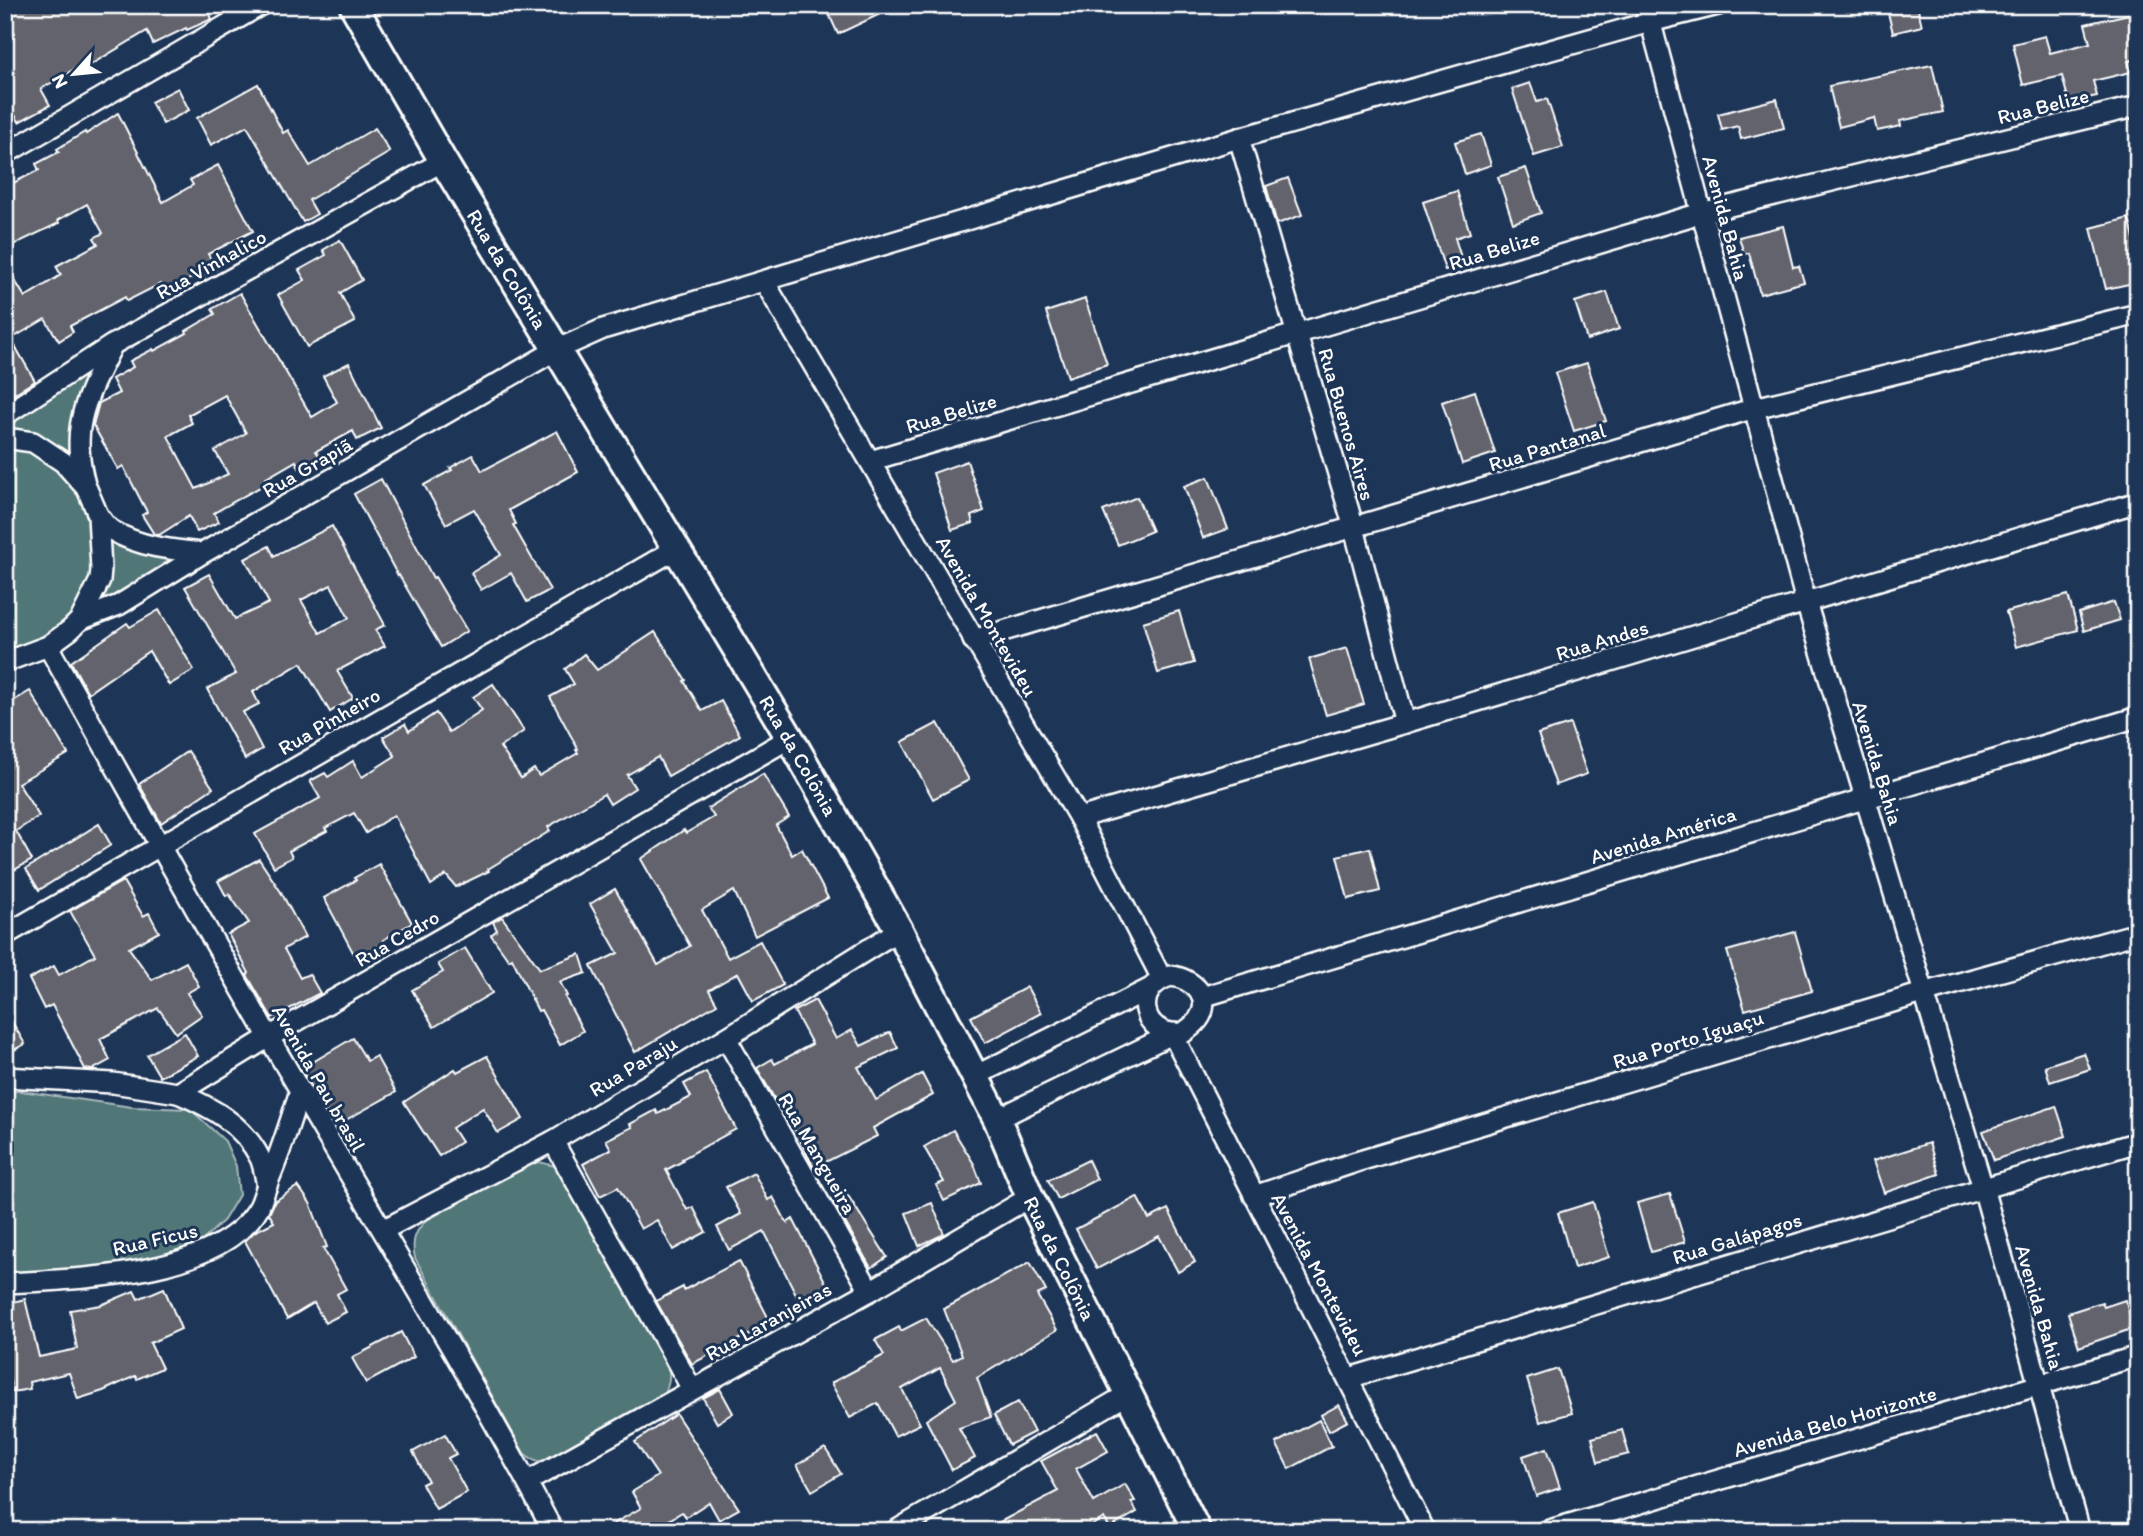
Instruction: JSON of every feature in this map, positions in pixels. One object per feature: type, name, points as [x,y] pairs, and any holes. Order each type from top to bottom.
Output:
[{"type":"main road","name":"Rua da Colônia","points":[[353,5],[443,161],[790,738],[899,930],[997,1119],[1030,1197],[1197,1531]]},
{"type":"street","points":[[5,154],[261,5]]},
{"type":"street","name":"Rua Grapiã","points":[[80,620],[119,605],[203,553],[556,350],[603,329],[1648,14],[1718,5]]},
{"type":"street","name":"Avenida Bahia","points":[[1648,14],[1806,602],[1983,1188],[2080,1531]]},
{"type":"street","name":"Rua Belize","points":[[870,461],[1701,213],[2138,106]]},
{"type":"street","name":"Rua Buenos Aires","points":[[1239,138],[1354,528],[1405,723]]},
{"type":"street","name":"Rua Vinhalico","points":[[5,415],[112,345],[443,161]]},
{"type":"street","name":"Avenida Montevideu","points":[[764,281],[1079,818],[1156,983]]},
{"type":"street","name":"Rua Pantanal","points":[[973,640],[1755,408],[2138,314]]},
{"type":"street","points":[[112,345],[87,395],[79,422],[79,460],[98,515],[111,530],[133,539],[156,546],[203,553]]},
{"type":"street","points":[[5,438],[33,442],[63,462],[87,489]]},
{"type":"street","name":"Rua Andes","points":[[1079,818],[1405,723],[2138,502]]},
{"type":"street","points":[[8,662],[48,646],[80,620],[100,580],[98,515]]},
{"type":"street","name":"Rua Pinheiro","points":[[5,935],[676,549]]},
{"type":"street","name":"Avenida Pau brasil","points":[[48,646],[553,1531]]},
{"type":"street","name":"Avenida América","points":[[1202,997],[2138,717]]},
{"type":"street","name":"Rua Cedro","points":[[178,1093],[269,1037],[790,738]]},
{"type":"street","name":"Rua Paraju","points":[[383,1230],[553,1141],[726,1038],[899,930]]},
{"type":"street","name":"Rua Porto Iguaçu","points":[[1254,1196],[1356,1162],[1923,993],[2138,933]]},
{"type":"street","points":[[975,1076],[1171,976],[1190,981],[1202,997],[1203,1006],[1196,1023],[997,1119]]},
{"type":"street","points":[[1156,983],[1146,997],[1148,1017],[1154,1026],[1173,1036]]},
{"type":"street","name":"Avenida Montevideu","points":[[1173,1036],[1425,1531]]},
{"type":"street","name":"Rua Mangueira","points":[[726,1038],[870,1291]]},
{"type":"street","points":[[5,1077],[113,1083],[178,1093],[226,1117],[244,1135],[260,1159],[267,1186]]},
{"type":"street","name":"Rua Ficus","points":[[5,1283],[71,1279],[142,1269],[180,1261],[212,1250],[229,1239],[259,1207],[300,1091]]},
{"type":"street","points":[[553,1141],[692,1389]]},
{"type":"street","name":"Rua Galápagos","points":[[1349,1378],[2138,1142]]},
{"type":"street","name":"Rua Laranjeiras","points":[[527,1482],[870,1291],[1030,1197]]},
{"type":"street","name":"Avenida Belo Horizonte","points":[[1546,1531],[2138,1356]]},
{"type":"street","points":[[895,1531],[1129,1394]]},
{"type":"green space","points":[[96,359],[86,410],[84,468],[102,513],[187,561],[5,667],[5,413]]},
{"type":"green space","points":[[5,1091],[132,1107],[190,1109],[225,1141],[236,1166],[239,1195],[224,1220],[199,1244],[139,1265],[5,1274]]},
{"type":"green space","points":[[539,1162],[555,1166],[567,1178],[669,1371],[667,1389],[661,1398],[548,1461],[535,1460],[524,1453],[415,1258],[414,1246],[417,1232],[428,1219]]},
{"type":"building","points":[[5,5],[206,5],[212,19],[153,44],[147,31],[80,71],[78,67],[41,89],[50,105],[19,122],[5,97],[5,36],[14,31],[5,14]]},
{"type":"building","points":[[837,5],[899,5],[838,34],[827,10]]},
{"type":"building","points":[[1886,5],[1917,5],[1922,26],[1893,33]]},
{"type":"building","points":[[2138,12],[2138,59],[2128,61],[2131,72],[2093,81],[2097,96],[2069,102],[2062,76],[2023,85],[2013,44],[2045,36],[2050,53],[2090,43],[2085,24]]},
{"type":"building","points":[[1932,65],[1943,112],[1900,121],[1901,126],[1877,131],[1874,118],[1839,127],[1829,86]]},
{"type":"building","points":[[1530,83],[1537,102],[1547,99],[1563,147],[1534,156],[1512,89]]},
{"type":"building","points":[[258,84],[283,133],[288,130],[310,166],[375,128],[390,152],[309,200],[317,214],[303,222],[247,126],[211,145],[197,118]]},
{"type":"building","points":[[178,88],[189,110],[163,124],[151,102]]},
{"type":"building","points":[[1777,99],[1784,128],[1741,139],[1738,126],[1722,130],[1718,114]]},
{"type":"building","points":[[118,113],[163,202],[193,185],[190,180],[218,165],[253,231],[208,254],[216,269],[199,278],[197,275],[165,293],[160,284],[127,301],[125,297],[70,326],[73,332],[59,341],[45,319],[11,339],[35,381],[5,399],[5,264],[25,297],[61,275],[56,266],[98,244],[94,238],[103,233],[87,204],[58,220],[59,223],[5,249],[5,187],[39,170],[36,164]]},
{"type":"building","points":[[1481,134],[1491,165],[1465,174],[1455,142]]},
{"type":"building","points":[[1526,168],[1541,213],[1513,223],[1498,177]]},
{"type":"building","points":[[1288,178],[1302,215],[1277,224],[1266,186]]},
{"type":"building","points":[[1457,191],[1470,233],[1455,238],[1463,264],[1445,270],[1423,202]]},
{"type":"building","points":[[2129,218],[2138,256],[2138,282],[2106,289],[2091,228]]},
{"type":"building","points":[[1783,226],[1793,267],[1799,266],[1804,282],[1760,294],[1749,253],[1744,254],[1739,237]]},
{"type":"building","points":[[340,240],[362,280],[340,293],[355,322],[307,347],[278,295],[305,280],[299,270],[326,255],[323,250]]},
{"type":"building","points":[[1607,292],[1619,329],[1587,340],[1575,302]]},
{"type":"building","points":[[240,293],[312,417],[337,402],[323,376],[349,363],[381,428],[357,440],[353,431],[316,451],[320,457],[299,468],[296,461],[265,479],[267,483],[214,513],[219,522],[197,532],[189,516],[159,535],[154,534],[142,515],[147,512],[123,466],[118,469],[93,425],[99,403],[119,393],[112,379],[133,367],[130,361],[187,333],[186,331],[215,314],[212,309]],"holes":[[[225,395],[246,433],[215,451],[228,474],[196,489],[168,436],[192,423],[188,415]]]},
{"type":"building","points":[[1085,299],[1107,364],[1068,377],[1046,312]]},
{"type":"building","points":[[1587,363],[1606,421],[1574,431],[1555,373]]},
{"type":"building","points":[[1475,391],[1495,453],[1462,464],[1442,402]]},
{"type":"building","points":[[557,431],[578,472],[509,510],[516,524],[513,525],[550,590],[527,602],[511,573],[481,590],[471,573],[501,555],[474,509],[446,524],[424,485],[473,455],[482,471]]},
{"type":"building","points":[[967,461],[984,511],[971,516],[973,523],[952,530],[933,473]]},
{"type":"building","points":[[1208,477],[1228,529],[1203,538],[1184,486]]},
{"type":"building","points":[[381,479],[433,578],[435,577],[467,631],[441,647],[398,576],[354,494]]},
{"type":"building","points":[[1137,497],[1152,531],[1118,545],[1103,511]]},
{"type":"building","points":[[332,526],[385,625],[375,630],[385,646],[337,671],[353,698],[330,712],[301,663],[253,692],[259,704],[243,712],[262,749],[245,759],[207,689],[236,674],[185,587],[209,574],[235,619],[269,603],[245,559],[269,546],[274,556]],"holes":[[[331,585],[349,618],[320,633],[301,600]]]},
{"type":"building","points":[[2068,595],[2078,630],[2016,647],[2006,612]]},
{"type":"building","points":[[2114,602],[2120,620],[2084,631],[2079,613]]},
{"type":"building","points":[[159,610],[194,670],[169,685],[149,651],[88,693],[71,662],[127,623],[130,627]]},
{"type":"building","points":[[1179,611],[1194,663],[1158,673],[1143,622]]},
{"type":"building","points":[[655,632],[702,711],[721,701],[740,735],[668,776],[658,757],[627,775],[635,788],[610,804],[604,794],[548,827],[550,831],[488,869],[489,871],[456,887],[446,875],[431,885],[394,815],[366,833],[354,813],[289,851],[292,857],[274,867],[255,834],[320,798],[310,781],[325,773],[328,777],[353,761],[362,777],[395,756],[383,737],[405,724],[409,731],[436,713],[449,732],[482,710],[473,697],[493,684],[524,731],[500,747],[521,778],[534,769],[539,776],[578,753],[550,697],[574,684],[565,669],[584,654],[597,670]]},
{"type":"building","points":[[1347,648],[1364,704],[1326,715],[1309,659]]},
{"type":"building","points":[[30,691],[68,754],[18,783],[39,816],[16,831],[32,860],[5,875],[5,706]]},
{"type":"building","points":[[938,723],[969,780],[933,799],[902,742]]},
{"type":"building","points":[[1570,724],[1587,774],[1556,785],[1538,734]]},
{"type":"building","points":[[188,751],[213,788],[161,823],[139,784]]},
{"type":"building","points":[[763,774],[789,817],[776,825],[792,855],[802,849],[828,898],[755,936],[734,891],[702,910],[728,958],[760,941],[783,985],[753,1001],[738,973],[709,990],[717,1004],[635,1052],[591,966],[618,953],[590,904],[615,889],[658,965],[690,946],[641,859],[684,830],[686,833],[714,817],[708,808]]},
{"type":"building","points":[[99,824],[111,845],[39,890],[26,869]]},
{"type":"building","points":[[1370,848],[1380,891],[1348,899],[1337,856]]},
{"type":"building","points":[[259,859],[281,892],[305,937],[284,949],[300,978],[309,974],[320,993],[272,1018],[247,975],[249,973],[228,934],[249,923],[229,894],[226,896],[218,881]]},
{"type":"building","points":[[379,864],[412,923],[383,940],[384,943],[356,958],[324,898]]},
{"type":"building","points":[[123,881],[143,916],[149,913],[159,932],[129,948],[152,980],[186,962],[199,986],[187,993],[202,1015],[176,1033],[158,1008],[100,1039],[110,1060],[92,1070],[85,1069],[52,1005],[44,1009],[29,979],[54,966],[59,975],[95,955],[70,911]]},
{"type":"building","points":[[502,917],[540,969],[580,954],[586,973],[560,982],[583,1031],[560,1045],[541,1010],[538,1011],[512,958],[509,960],[491,935],[497,930],[493,922]]},
{"type":"building","points":[[1795,932],[1812,991],[1745,1010],[1727,951]]},
{"type":"building","points":[[465,948],[492,993],[434,1027],[412,990],[443,972],[438,964]]},
{"type":"building","points":[[1027,987],[1041,1013],[985,1043],[971,1017]]},
{"type":"building","points":[[815,1000],[836,1039],[852,1030],[861,1046],[890,1032],[898,1048],[858,1067],[876,1100],[922,1074],[933,1095],[873,1128],[877,1136],[814,1168],[785,1110],[782,1112],[757,1068],[772,1059],[775,1064],[812,1044],[794,1011]]},
{"type":"building","points":[[5,1010],[25,1044],[5,1055]]},
{"type":"building","points":[[185,1033],[198,1056],[160,1077],[147,1055]]},
{"type":"building","points":[[353,1038],[367,1061],[376,1056],[396,1092],[335,1126],[301,1069]]},
{"type":"building","points":[[2084,1053],[2090,1069],[2050,1082],[2045,1066]]},
{"type":"building","points":[[487,1056],[523,1119],[498,1133],[483,1108],[452,1128],[461,1142],[439,1156],[404,1102],[455,1069],[457,1072]]},
{"type":"building","points":[[706,1072],[736,1129],[666,1170],[687,1210],[693,1207],[706,1232],[673,1250],[657,1220],[641,1229],[618,1187],[600,1196],[583,1164],[611,1149],[606,1140],[632,1127],[630,1124],[656,1110],[658,1114],[691,1097],[684,1084]]},
{"type":"building","points":[[2056,1106],[2066,1136],[1994,1160],[1983,1131]]},
{"type":"building","points":[[953,1130],[974,1164],[981,1183],[944,1201],[936,1185],[944,1182],[924,1147]]},
{"type":"building","points":[[1929,1143],[1939,1174],[1884,1193],[1873,1161]]},
{"type":"building","points":[[1088,1160],[1097,1179],[1058,1199],[1048,1180]]},
{"type":"building","points":[[754,1173],[768,1200],[773,1197],[787,1223],[793,1219],[829,1289],[801,1304],[764,1231],[729,1250],[717,1227],[741,1214],[726,1187]]},
{"type":"building","points":[[298,1186],[310,1203],[327,1247],[323,1248],[346,1289],[337,1294],[346,1312],[325,1323],[314,1303],[287,1319],[245,1241],[254,1232],[274,1222],[269,1214],[275,1201]]},
{"type":"building","points":[[847,1194],[887,1257],[871,1268],[834,1203]]},
{"type":"building","points":[[1670,1194],[1685,1242],[1651,1252],[1637,1203]]},
{"type":"building","points":[[1137,1197],[1149,1219],[1168,1209],[1195,1262],[1178,1272],[1159,1236],[1097,1269],[1076,1229]]},
{"type":"building","points":[[1593,1202],[1609,1257],[1574,1268],[1558,1213]]},
{"type":"building","points":[[932,1203],[944,1234],[919,1246],[906,1213]]},
{"type":"building","points":[[739,1261],[771,1323],[692,1364],[656,1301],[683,1287],[684,1290]]},
{"type":"building","points":[[1030,1262],[1046,1291],[1037,1295],[1057,1330],[977,1378],[991,1417],[959,1428],[975,1458],[952,1470],[926,1420],[956,1400],[940,1368],[902,1389],[920,1424],[895,1436],[878,1403],[850,1418],[831,1383],[884,1355],[875,1340],[899,1327],[901,1331],[926,1318],[953,1360],[962,1355],[944,1309]]},
{"type":"building","points":[[164,1288],[181,1329],[150,1343],[162,1368],[78,1399],[69,1373],[29,1382],[30,1389],[12,1392],[5,1356],[5,1304],[25,1299],[39,1357],[77,1349],[70,1310],[101,1305],[134,1291],[138,1299]]},
{"type":"building","points":[[2125,1300],[2134,1328],[2079,1347],[2068,1313],[2102,1302],[2104,1307]]},
{"type":"building","points":[[401,1332],[414,1357],[366,1383],[352,1358]]},
{"type":"building","points":[[1558,1369],[1572,1413],[1540,1422],[1527,1379]]},
{"type":"building","points":[[720,1389],[733,1413],[717,1423],[703,1398]]},
{"type":"building","points":[[1018,1402],[1034,1432],[1009,1445],[994,1415]]},
{"type":"building","points":[[1339,1405],[1348,1421],[1329,1431],[1321,1415]]},
{"type":"building","points":[[676,1414],[739,1509],[719,1520],[709,1502],[686,1517],[682,1512],[651,1531],[601,1531],[641,1508],[632,1492],[658,1476],[635,1442]]},
{"type":"building","points":[[1319,1420],[1332,1446],[1289,1469],[1276,1443]]},
{"type":"building","points":[[1622,1430],[1629,1454],[1598,1462],[1592,1438]]},
{"type":"building","points":[[1097,1431],[1108,1451],[1076,1469],[1094,1502],[1125,1484],[1135,1501],[1131,1502],[1137,1512],[1110,1528],[1104,1518],[1082,1531],[983,1531],[1058,1491],[1041,1461]]},
{"type":"building","points":[[445,1434],[456,1454],[448,1458],[467,1492],[436,1509],[422,1484],[428,1481],[413,1452]]},
{"type":"building","points":[[825,1448],[841,1474],[812,1491],[797,1465]]},
{"type":"building","points":[[1547,1448],[1560,1488],[1536,1496],[1523,1456]]}]
